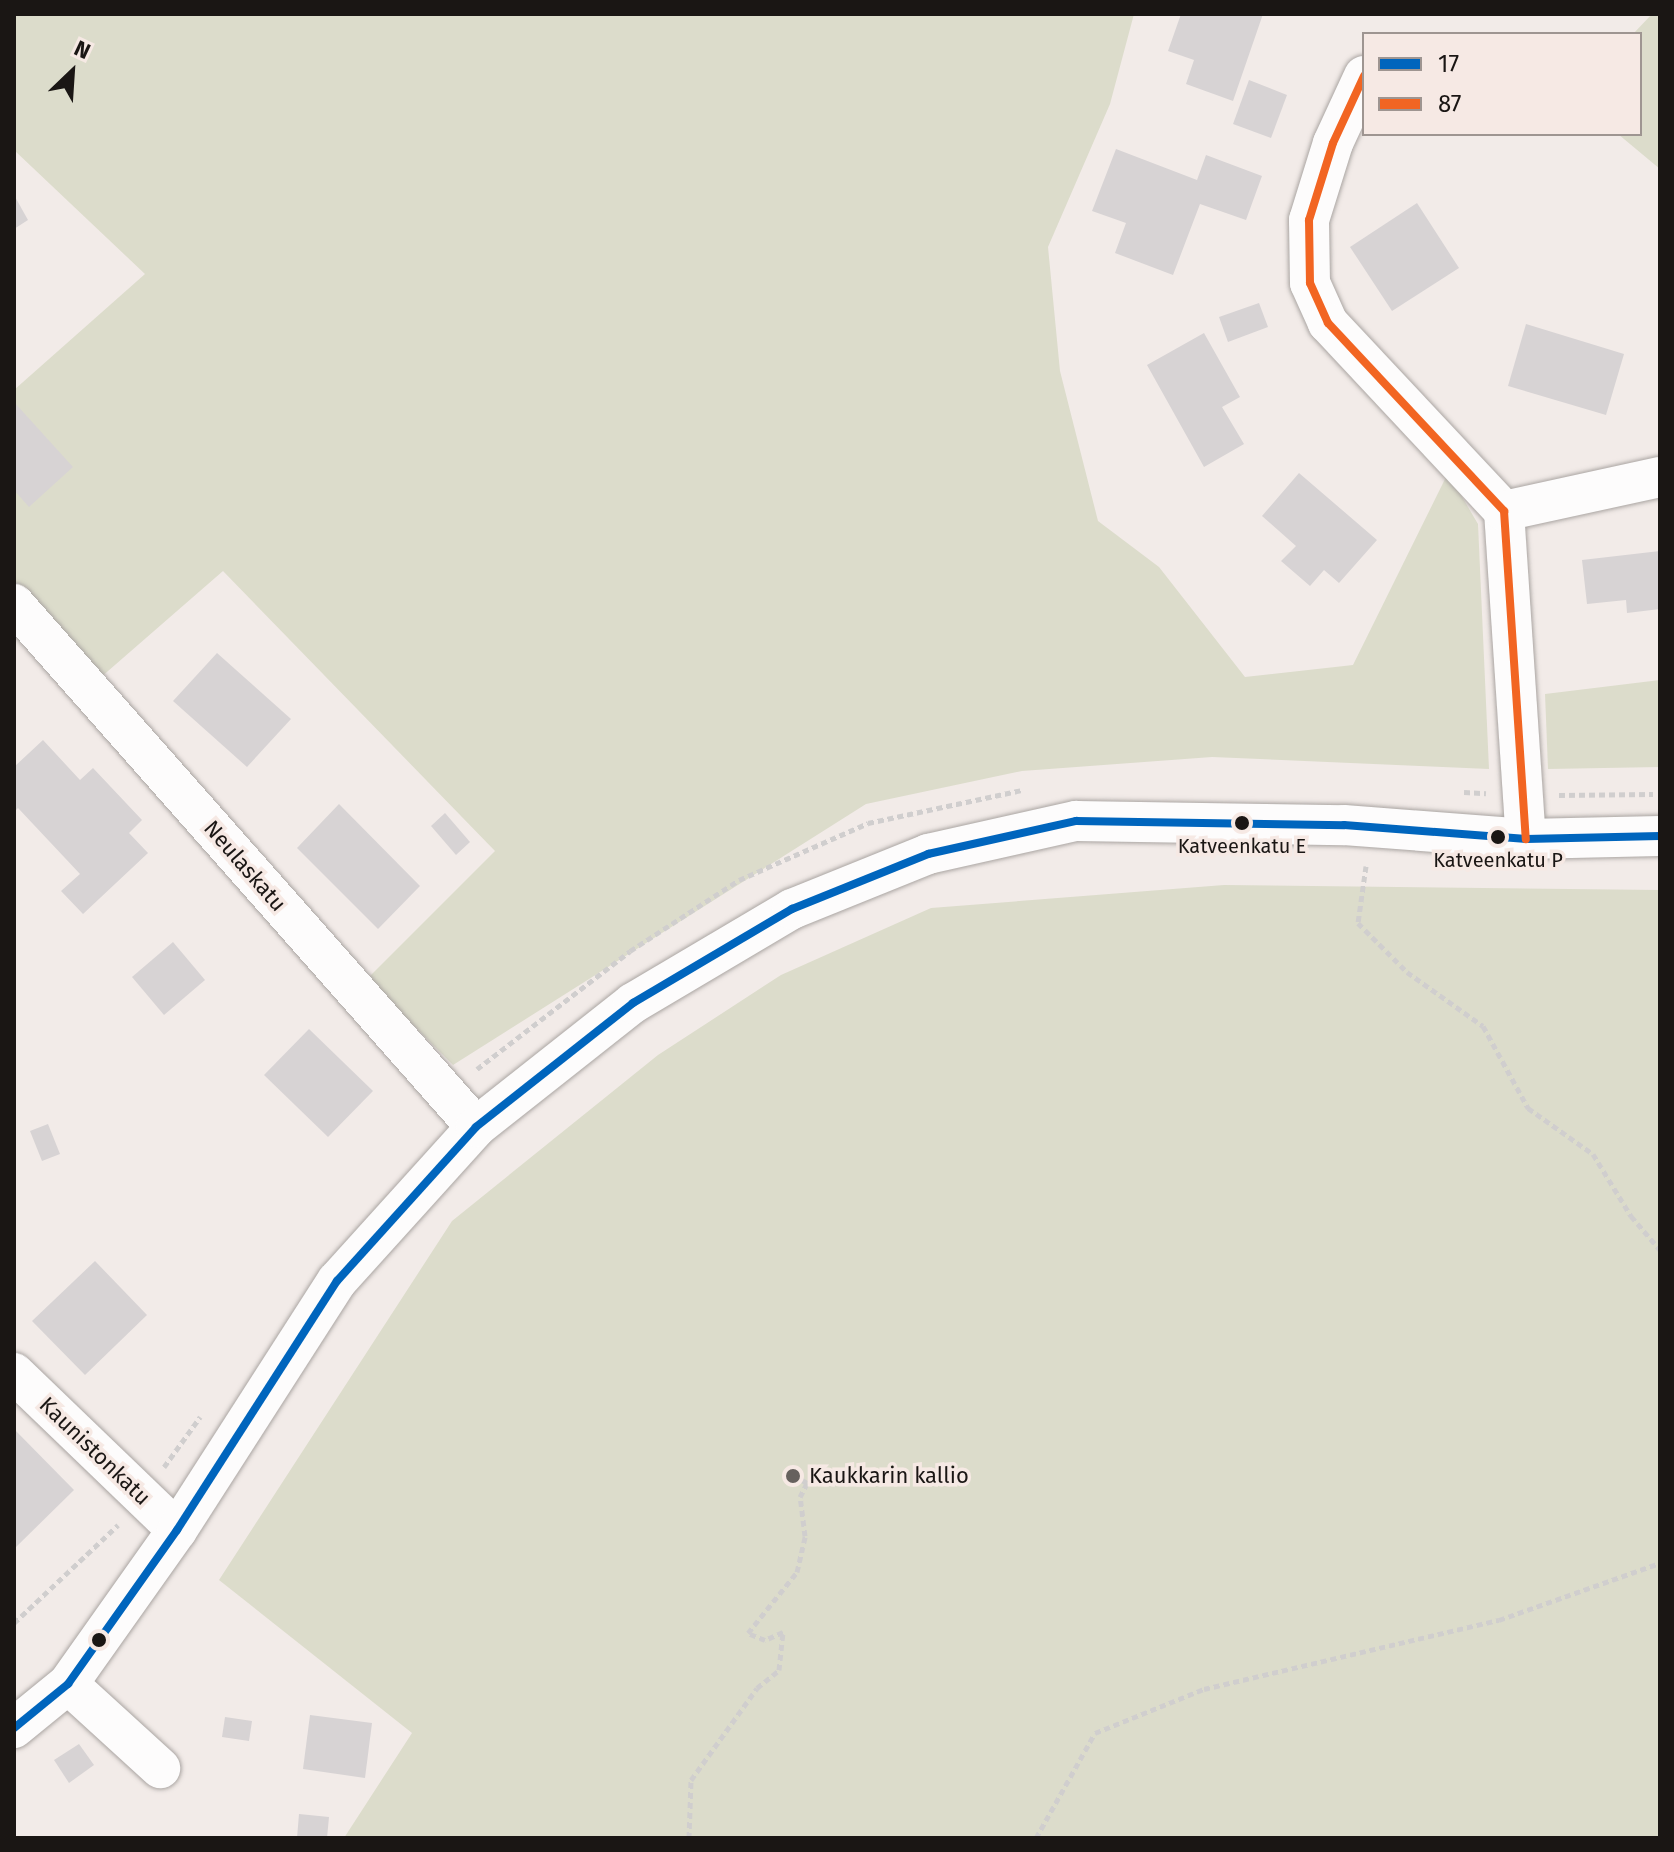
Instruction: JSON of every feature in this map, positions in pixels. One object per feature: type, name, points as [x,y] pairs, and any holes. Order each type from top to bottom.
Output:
[{"type":"street","points":[[1362,80],[1333,143],[1309,220],[1310,283],[1328,323],[1504,511],[1526,839]]},
{"type":"street","points":[[1504,511],[1660,477]]},
{"type":"street","name":"Neulaskatu","points":[[14,604],[476,1127]]},
{"type":"street","points":[[14,1728],[68,1684],[177,1530],[337,1281],[476,1127],[633,1003],[792,909],[928,854],[1076,821],[1344,825],[1526,839],[1660,836]]},
{"type":"street","name":"Kaunistonkatu","points":[[14,1373],[177,1530]]},
{"type":"street","points":[[68,1684],[160,1768]]},
{"type":"path","points":[[446,1093],[630,951],[739,880],[868,823],[1031,790]]},
{"type":"path","points":[[1450,791],[1525,795],[1660,794]]},
{"type":"path","points":[[1344,825],[1366,865],[1358,923],[1407,972],[1483,1026],[1528,1108],[1593,1154],[1631,1216],[1660,1250]]},
{"type":"path","points":[[14,1623],[89,1556],[143,1497],[203,1411]]},
{"type":"path","points":[[689,1838],[691,1780],[757,1688],[779,1670],[783,1632],[765,1640],[748,1633],[797,1572],[805,1536],[800,1497],[807,1483],[789,1472]]},
{"type":"path","points":[[1036,1838],[1095,1733],[1204,1689],[1499,1620],[1660,1563]]},
{"type":"green space","points":[[14,14],[1134,14],[1110,104],[1048,247],[1060,371],[1098,521],[1159,567],[1245,677],[1353,665],[1448,473],[1478,524],[1489,769],[1212,757],[1022,771],[866,804],[453,1065],[367,979],[495,851],[223,571],[100,678],[14,580],[14,390],[145,274],[14,150]]},
{"type":"green space","points":[[1652,14],[1660,14],[1660,169],[1620,136],[1642,136],[1642,32],[1635,32]]},
{"type":"green space","points":[[1660,680],[1660,767],[1548,769],[1545,694]]},
{"type":"green space","points":[[1224,885],[1660,890],[1660,1838],[344,1838],[412,1733],[219,1580],[452,1221],[658,1055],[781,975],[931,908]]},
{"type":"building","points":[[1181,14],[1263,14],[1233,101],[1186,84],[1194,60],[1168,51]]},
{"type":"building","points":[[1249,80],[1287,95],[1271,138],[1233,124]]},
{"type":"building","points":[[1116,149],[1197,180],[1206,155],[1262,176],[1246,220],[1200,204],[1173,275],[1115,253],[1126,223],[1092,211]]},
{"type":"building","points":[[14,195],[28,220],[14,229]]},
{"type":"building","points":[[1417,203],[1459,268],[1392,311],[1350,247]]},
{"type":"building","points":[[1259,303],[1268,327],[1228,342],[1219,317]]},
{"type":"building","points":[[1526,324],[1624,354],[1606,415],[1508,386]]},
{"type":"building","points":[[1204,333],[1240,397],[1222,407],[1244,444],[1204,467],[1147,365]]},
{"type":"building","points":[[14,402],[73,467],[29,507],[14,490]]},
{"type":"building","points":[[1299,473],[1377,540],[1339,583],[1324,570],[1310,586],[1281,561],[1296,546],[1262,516]]},
{"type":"building","points":[[1660,551],[1660,609],[1627,613],[1626,600],[1587,604],[1582,560]]},
{"type":"building","points":[[217,653],[291,719],[247,767],[173,701]]},
{"type":"building","points":[[43,740],[80,780],[93,768],[142,820],[129,833],[148,853],[83,914],[61,891],[80,874],[18,808],[14,812],[14,767]]},
{"type":"building","points":[[339,804],[420,886],[378,929],[297,848]]},
{"type":"building","points":[[445,813],[470,842],[456,855],[431,826]]},
{"type":"building","points":[[173,942],[205,980],[164,1015],[132,977]]},
{"type":"building","points":[[309,1029],[373,1091],[328,1137],[264,1075]]},
{"type":"building","points":[[48,1124],[60,1154],[42,1161],[30,1131]]},
{"type":"building","points":[[95,1261],[147,1315],[85,1375],[32,1321]]},
{"type":"building","points":[[14,1429],[74,1490],[14,1549]]},
{"type":"building","points":[[310,1715],[372,1723],[365,1778],[303,1769]]},
{"type":"building","points":[[225,1717],[252,1721],[249,1741],[222,1737]]},
{"type":"building","points":[[79,1744],[94,1765],[69,1783],[54,1760]]},
{"type":"building","points":[[299,1814],[329,1817],[327,1838],[297,1838]]},
{"type":"transit line","name":"87","points":[[1362,80],[1333,143],[1309,220],[1310,283],[1328,323],[1504,511],[1526,839]]},
{"type":"transit line","name":"17","points":[[14,1728],[68,1684],[177,1530],[337,1281],[476,1127],[633,1003],[792,909],[928,854],[1076,821],[1344,825],[1526,839],[1660,836]]},
{"type":"place","name":"Katveenkatu E","points":[[1242,823]]},
{"type":"place","name":"Katveenkatu P","points":[[1498,837]]},
{"type":"place","name":"Kaukkarin kallio","points":[[793,1476]]}]
